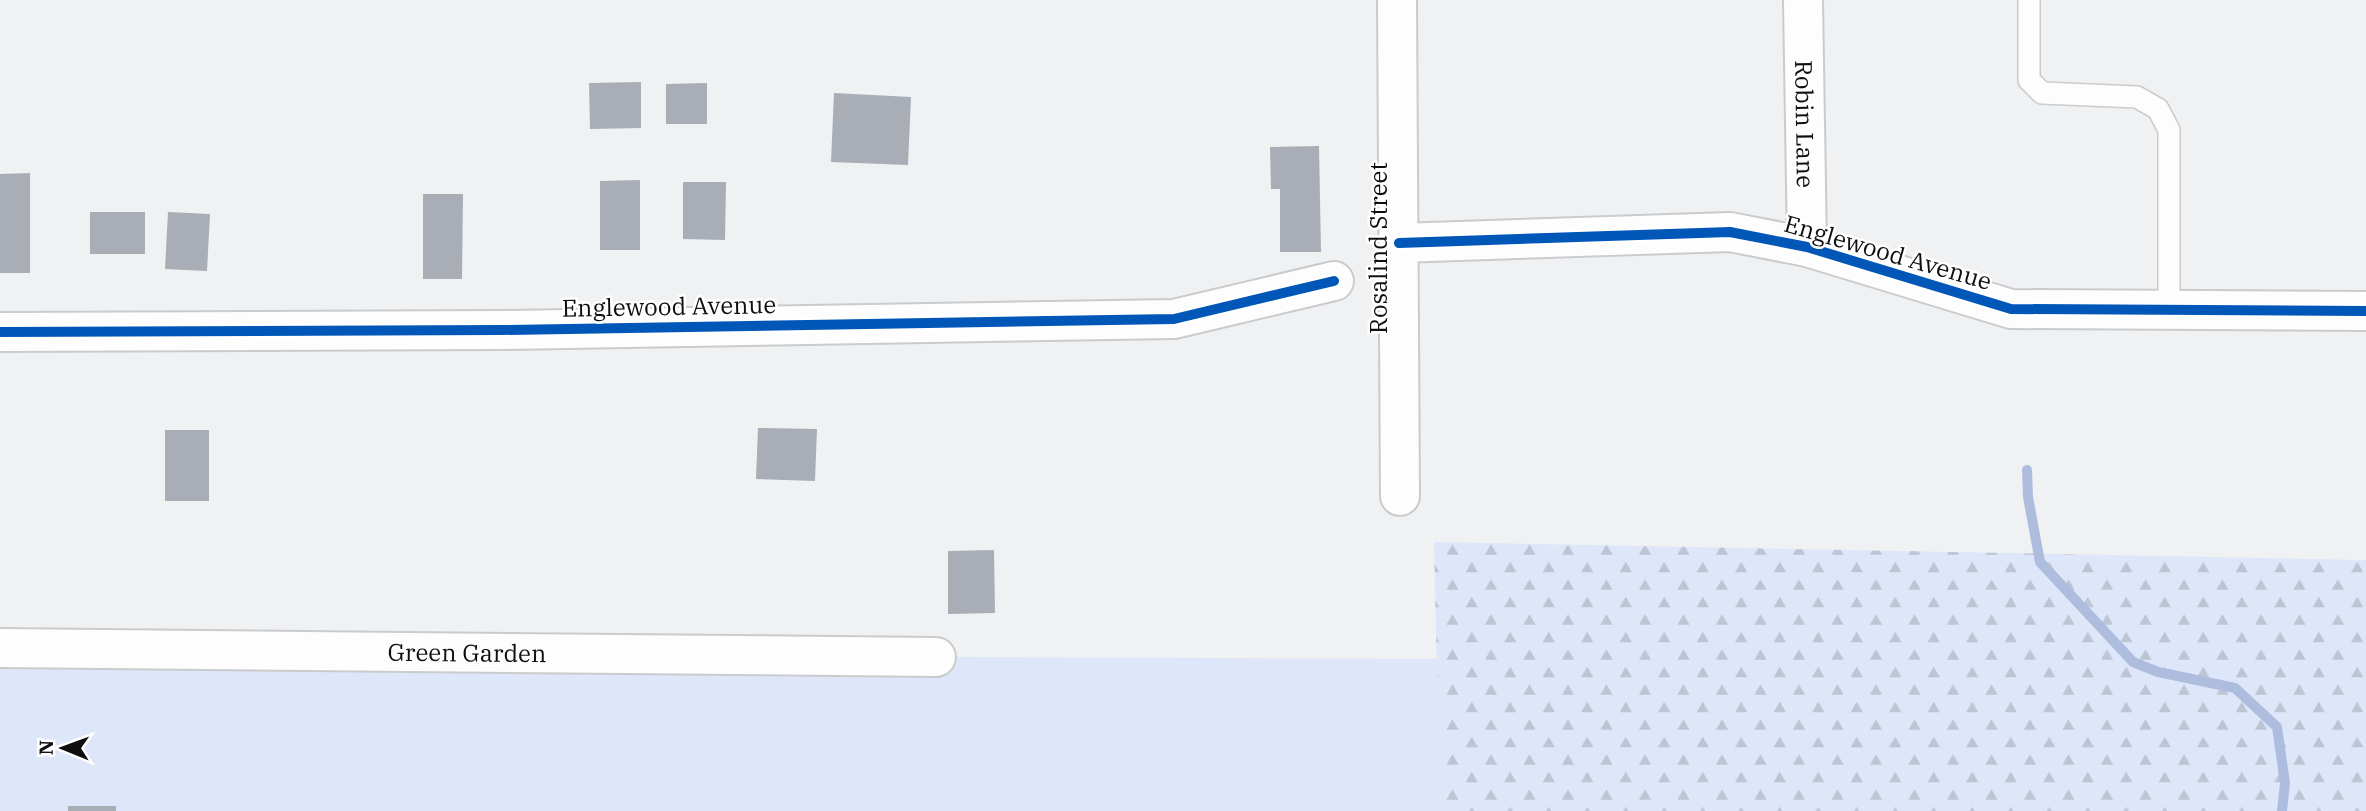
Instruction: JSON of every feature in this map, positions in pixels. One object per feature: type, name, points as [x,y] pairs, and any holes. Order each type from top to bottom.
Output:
[{"type":"street","name":"Rosalind Street","points":[[1397,0],[1400,496]]},
{"type":"street","name":"Robin Lane","points":[[1803,0],[1807,247]]},
{"type":"street","name":"Englewood Avenue","points":[[1399,243],[1730,232],[1807,247],[2011,309],[2366,311]]},
{"type":"street","name":"Englewood Avenue","points":[[0,332],[501,330],[1174,319],[1334,281]]},
{"type":"street","name":"Green Garden","points":[[0,648],[936,657]]},
{"type":"lane","points":[[2029,0],[2029,80],[2042,93],[2137,97],[2158,109],[2169,130],[2169,310]]},
{"type":"green space","points":[[1434,542],[2366,560],[2366,811],[1440,811]]},
{"type":"green space","points":[[0,641],[936,657],[1438,659],[1440,811],[0,811]]},
{"type":"building","points":[[641,82],[641,128],[590,129],[589,83]]},
{"type":"building","points":[[707,83],[707,124],[666,124],[666,84]]},
{"type":"building","points":[[834,93],[911,97],[908,165],[831,162]]},
{"type":"building","points":[[1319,146],[1321,252],[1280,252],[1280,189],[1271,189],[1270,147]]},
{"type":"building","points":[[30,173],[30,273],[0,273],[0,174]]},
{"type":"building","points":[[640,180],[640,250],[600,250],[600,181]]},
{"type":"building","points":[[683,182],[726,182],[725,240],[683,239]]},
{"type":"building","points":[[423,194],[463,194],[462,279],[423,279]]},
{"type":"building","points":[[90,212],[145,212],[145,254],[90,254]]},
{"type":"building","points":[[168,212],[210,214],[207,271],[165,269]]},
{"type":"building","points":[[758,428],[817,429],[815,481],[756,479]]},
{"type":"building","points":[[165,430],[209,430],[209,501],[165,501]]},
{"type":"building","points":[[994,550],[995,613],[948,614],[948,551]]},
{"type":"building","points":[[68,806],[116,806],[116,811],[68,811]]},
{"type":"waterway","points":[[2027,470],[2028,497],[2040,562],[2133,662],[2158,672],[2235,688],[2277,727],[2285,783],[2282,811]]},
{"type":"cycle path","points":[[1399,243],[1730,232],[1807,247],[2011,309],[2366,311]]},
{"type":"cycle path","points":[[0,332],[501,330],[1174,319],[1334,281]]}]
